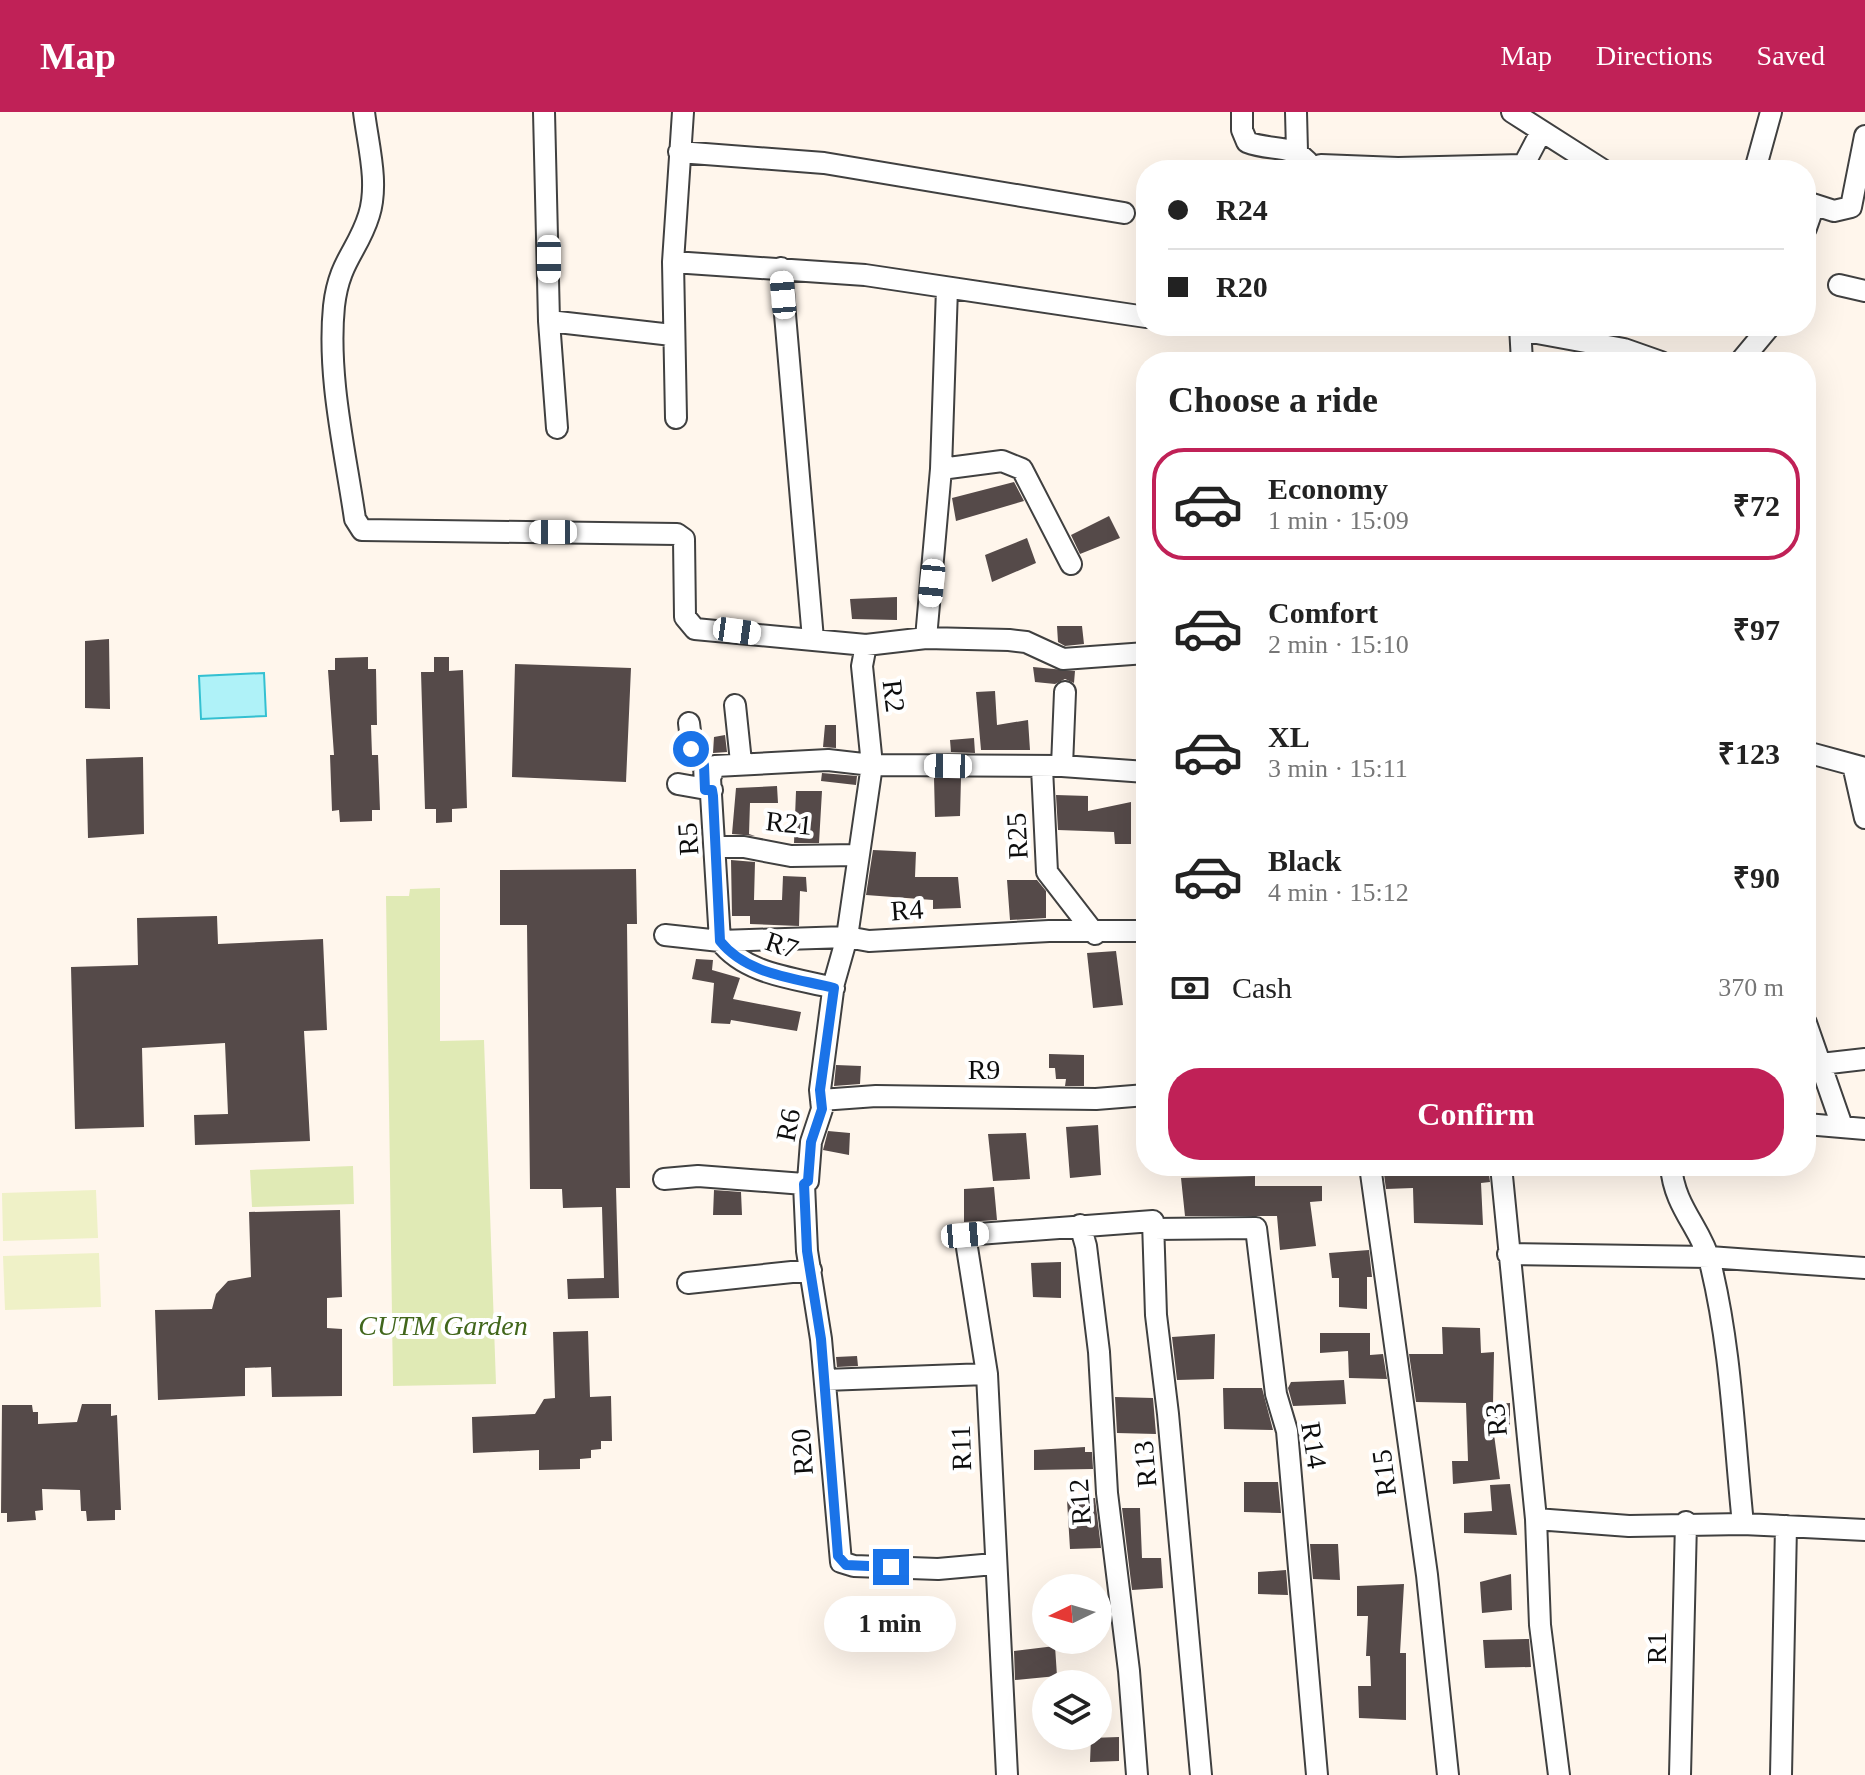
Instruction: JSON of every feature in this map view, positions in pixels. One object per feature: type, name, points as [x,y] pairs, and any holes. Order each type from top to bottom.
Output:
[{"type":"street","points":[[364,112],[372,198],[366,224],[343,263],[334,309],[338,400],[357,525],[368,532],[677,534],[684,539],[685,617],[691,627],[866,645]]},
{"type":"street","points":[[544,112],[549,321],[557,428]]},
{"type":"street","points":[[676,418],[672,335],[673,262],[683,112]]},
{"type":"street","points":[[1242,112],[1247,142],[1298,160]]},
{"type":"street","points":[[1296,112],[1304,160]]},
{"type":"street","points":[[1512,112],[1587,160]]},
{"type":"street","points":[[1758,160],[1771,112]]},
{"type":"street","points":[[1525,160],[1541,132]]},
{"type":"street","points":[[1816,205],[1834,211],[1851,207],[1865,136]]},
{"type":"street","points":[[679,152],[824,163],[1124,213]]},
{"type":"street","points":[[673,262],[865,275],[1136,316]]},
{"type":"street","points":[[781,268],[813,639]]},
{"type":"street","points":[[1839,285],[1865,291]]},
{"type":"street","points":[[926,638],[941,469],[947,288]]},
{"type":"street","points":[[549,321],[672,335]]},
{"type":"street","points":[[1560,336],[1633,352]]},
{"type":"street","points":[[1748,352],[1762,336]]},
{"type":"street","points":[[941,469],[1002,461],[1022,469],[1071,564]]},
{"type":"street","name":"R2","points":[[872,765],[862,666],[866,645],[926,638],[1009,640],[1026,642],[1063,659],[1136,654]]},
{"type":"street","name":"R25","points":[[1065,692],[1052,767],[1047,872],[1095,934]]},
{"type":"street","points":[[735,705],[741,762]]},
{"type":"street","points":[[689,723],[693,757],[710,766],[741,762],[828,760],[872,765],[1052,767],[1136,771]]},
{"type":"street","points":[[1816,755],[1859,766],[1865,818]]},
{"type":"street","name":"R4","points":[[872,765],[847,937],[869,941],[1049,931],[1095,934],[1136,932]]},
{"type":"street","name":"R5","points":[[710,766],[708,790],[716,847],[720,941]]},
{"type":"street","points":[[678,784],[708,790]]},
{"type":"street","name":"R21","points":[[716,847],[744,847],[791,856],[857,855]]},
{"type":"street","points":[[665,935],[720,941],[847,937]]},
{"type":"street","name":"R6","points":[[664,1179],[709,1177],[804,1184],[808,1181],[811,1142],[822,1109],[834,988],[847,937]]},
{"type":"street","name":"R7","points":[[720,941],[729,953],[756,968],[834,988]]},
{"type":"street","points":[[1816,1050],[1842,1126]]},
{"type":"street","points":[[1821,1064],[1865,1059]]},
{"type":"street","name":"R9","points":[[821,1100],[876,1096],[1096,1099],[1136,1096]]},
{"type":"street","points":[[1816,1125],[1865,1129]]},
{"type":"street","name":"R15","points":[[1371,1176],[1427,1575],[1448,1775]]},
{"type":"street","name":"R3","points":[[1502,1176],[1536,1519]]},
{"type":"street","points":[[1674,1176],[1684,1214],[1709,1257],[1721,1312],[1743,1524]]},
{"type":"street","name":"R20","points":[[804,1184],[841,1562],[854,1566],[938,1569],[994,1564]]},
{"type":"street","points":[[1080,1225],[1153,1221],[1153,1229]]},
{"type":"street","name":"R11","points":[[1007,1775],[994,1564],[987,1374],[965,1235],[1080,1225]]},
{"type":"street","name":"R12","points":[[1080,1225],[1086,1246],[1099,1352],[1108,1508],[1129,1671],[1137,1775]]},
{"type":"street","name":"R14","points":[[1153,1229],[1256,1228],[1276,1394],[1287,1431],[1317,1775]]},
{"type":"street","name":"R13","points":[[1153,1229],[1156,1315],[1201,1775]]},
{"type":"street","points":[[1508,1254],[1709,1257],[1865,1268]]},
{"type":"street","points":[[688,1283],[811,1270]]},
{"type":"street","points":[[825,1380],[987,1374]]},
{"type":"street","points":[[1559,1775],[1540,1625],[1536,1519],[1629,1526],[1686,1522],[1865,1530]]},
{"type":"street","name":"R1","points":[[1680,1775],[1686,1522]]},
{"type":"street","points":[[1781,1775],[1786,1526]]},
{"type":"green space","name":"CUTM Garden","points":[[440,888],[440,1041],[484,1040],[496,1384],[393,1386],[386,896],[409,896],[410,889]]},
{"type":"green space","points":[[353,1166],[354,1204],[252,1207],[250,1170]]},
{"type":"green space","points":[[96,1190],[98,1238],[3,1241],[2,1193]]},
{"type":"green space","points":[[99,1253],[101,1307],[5,1310],[3,1256]]},
{"type":"water","points":[[264,673],[266,716],[201,719],[199,676]]},
{"type":"building","points":[[1014,482],[1024,501],[956,521],[952,498]]},
{"type":"building","points":[[1109,516],[1120,538],[1080,554],[1071,535]]},
{"type":"building","points":[[1027,538],[1036,563],[992,582],[985,555]]},
{"type":"building","points":[[897,597],[897,620],[852,619],[850,599]]},
{"type":"building","points":[[1057,626],[1082,626],[1084,644],[1065,646],[1058,642]]},
{"type":"building","points":[[109,639],[110,709],[85,708],[85,641]]},
{"type":"building","points":[[368,657],[368,669],[376,669],[377,725],[371,725],[372,755],[378,755],[380,810],[372,810],[372,821],[340,822],[339,810],[332,811],[330,755],[334,755],[328,670],[335,670],[335,658]]},
{"type":"building","points":[[434,657],[449,657],[449,671],[463,670],[467,808],[452,809],[452,822],[436,823],[436,809],[425,809],[421,672],[434,672]]},
{"type":"building","points":[[515,664],[631,668],[626,782],[512,777]]},
{"type":"building","points":[[1033,667],[1075,671],[1074,683],[1065,679],[1055,684],[1035,682]]},
{"type":"building","points":[[995,691],[997,725],[1028,720],[1030,750],[981,750],[976,692]]},
{"type":"building","points":[[825,725],[836,725],[836,748],[823,747]]},
{"type":"building","points":[[725,735],[727,752],[713,753],[714,737]]},
{"type":"building","points":[[974,738],[975,753],[951,752],[950,740]]},
{"type":"building","points":[[143,757],[144,834],[88,838],[86,759]]},
{"type":"building","points":[[822,773],[857,776],[856,785],[821,781]]},
{"type":"building","points":[[934,778],[961,778],[960,816],[935,817]]},
{"type":"building","points":[[777,786],[778,803],[750,803],[749,834],[755,836],[732,834],[736,788]]},
{"type":"building","points":[[796,791],[822,791],[819,843],[794,843]]},
{"type":"building","points":[[1056,795],[1088,796],[1088,811],[1131,802],[1131,844],[1115,844],[1114,832],[1058,830]]},
{"type":"building","points":[[873,850],[916,852],[915,877],[958,877],[961,908],[933,909],[933,900],[866,895]]},
{"type":"building","points":[[731,860],[755,862],[754,900],[782,900],[783,876],[806,877],[807,892],[800,891],[799,926],[750,924],[750,916],[732,916]]},
{"type":"building","points":[[636,869],[637,924],[627,924],[630,1188],[616,1188],[619,1298],[568,1299],[567,1279],[604,1278],[602,1207],[563,1208],[562,1189],[530,1189],[527,925],[500,925],[500,870]]},
{"type":"building","points":[[1007,880],[1037,880],[1046,891],[1046,918],[1010,920]]},
{"type":"building","points":[[217,916],[218,944],[323,939],[327,1030],[304,1031],[310,1141],[195,1145],[194,1115],[228,1114],[225,1043],[142,1048],[144,1127],[75,1129],[71,967],[138,965],[137,918]]},
{"type":"building","points":[[1116,951],[1123,1005],[1093,1008],[1087,953]]},
{"type":"building","points":[[696,959],[713,960],[712,970],[740,978],[733,999],[801,1012],[797,1031],[731,1020],[730,1024],[711,1023],[714,983],[692,979]]},
{"type":"building","points":[[1049,1054],[1084,1055],[1084,1086],[1065,1086],[1066,1079],[1056,1079],[1055,1068],[1049,1068]]},
{"type":"building","points":[[836,1065],[861,1066],[860,1084],[834,1086]]},
{"type":"building","points":[[1098,1125],[1101,1175],[1070,1178],[1066,1127]]},
{"type":"building","points":[[828,1131],[850,1133],[849,1155],[823,1150]]},
{"type":"building","points":[[1026,1133],[1030,1179],[993,1181],[988,1134]]},
{"type":"building","points":[[1255,1176],[1255,1186],[1322,1186],[1322,1201],[1310,1202],[1316,1246],[1280,1250],[1277,1216],[1185,1216],[1181,1178]]},
{"type":"building","points":[[1384,1176],[1489,1176],[1490,1182],[1481,1183],[1483,1225],[1414,1223],[1413,1188],[1386,1189]]},
{"type":"building","points":[[994,1187],[997,1220],[964,1222],[964,1189]]},
{"type":"building","points":[[714,1190],[741,1192],[742,1215],[713,1215]]},
{"type":"building","points":[[340,1210],[342,1297],[327,1298],[327,1328],[342,1329],[342,1396],[272,1397],[271,1367],[245,1368],[245,1396],[158,1400],[155,1310],[212,1309],[216,1294],[228,1281],[251,1277],[249,1212]]},
{"type":"building","points":[[1369,1250],[1372,1277],[1367,1277],[1367,1309],[1339,1307],[1339,1278],[1332,1278],[1329,1253]]},
{"type":"building","points":[[1061,1262],[1061,1298],[1033,1297],[1031,1263]]},
{"type":"building","points":[[1442,1327],[1480,1328],[1481,1353],[1494,1352],[1493,1404],[1510,1403],[1510,1426],[1493,1427],[1500,1479],[1453,1484],[1452,1461],[1468,1461],[1466,1403],[1416,1402],[1409,1354],[1443,1354]]},
{"type":"building","points":[[588,1331],[590,1397],[611,1396],[612,1441],[601,1441],[601,1449],[591,1450],[591,1458],[580,1459],[580,1469],[539,1470],[539,1450],[473,1453],[472,1417],[535,1414],[544,1399],[555,1398],[553,1332]]},
{"type":"building","points":[[1320,1333],[1370,1333],[1370,1355],[1383,1354],[1387,1379],[1349,1378],[1348,1351],[1320,1353]]},
{"type":"building","points":[[1215,1334],[1214,1379],[1177,1380],[1172,1337]]},
{"type":"building","points":[[857,1356],[858,1366],[837,1367],[836,1357]]},
{"type":"building","points":[[1344,1380],[1346,1404],[1293,1406],[1288,1388],[1291,1382]]},
{"type":"building","points":[[1223,1388],[1262,1388],[1273,1430],[1224,1429]]},
{"type":"building","points":[[1115,1397],[1153,1398],[1156,1434],[1117,1433]]},
{"type":"building","points":[[82,1404],[111,1404],[111,1416],[117,1415],[121,1510],[115,1510],[115,1520],[87,1521],[86,1511],[81,1511],[80,1490],[42,1489],[43,1510],[35,1511],[36,1520],[7,1522],[7,1513],[1,1513],[2,1405],[32,1405],[33,1412],[38,1412],[38,1424],[77,1422]]},
{"type":"building","points":[[1085,1447],[1085,1452],[1092,1452],[1093,1469],[1034,1470],[1034,1450]]},
{"type":"building","points":[[1244,1482],[1278,1482],[1281,1513],[1244,1512]]},
{"type":"building","points":[[1510,1484],[1517,1535],[1464,1533],[1464,1513],[1492,1511],[1490,1485]]},
{"type":"building","points":[[1095,1498],[1101,1548],[1070,1549],[1067,1500]]},
{"type":"building","points":[[1122,1508],[1140,1508],[1142,1558],[1161,1558],[1163,1588],[1132,1590]]},
{"type":"building","points":[[1310,1544],[1338,1544],[1340,1580],[1313,1579]]},
{"type":"building","points":[[1286,1570],[1288,1595],[1258,1594],[1258,1572]]},
{"type":"building","points":[[1511,1574],[1512,1610],[1482,1613],[1480,1582]]},
{"type":"building","points":[[1404,1584],[1400,1653],[1406,1653],[1406,1720],[1359,1718],[1358,1686],[1371,1686],[1370,1656],[1366,1656],[1368,1616],[1357,1616],[1357,1586]]},
{"type":"building","points":[[1529,1639],[1531,1667],[1485,1668],[1483,1640]]},
{"type":"building","points":[[1032,1649],[1032,1654],[1056,1654],[1057,1670],[1032,1670],[1032,1678],[1015,1680],[1014,1651]]},
{"type":"building","points":[[1112,1737],[1119,1737],[1119,1761],[1090,1762],[1090,1750],[1112,1750]]},
{"type":"route","points":[[691,749],[693,757],[704,765],[705,790],[712,790],[713,796],[720,941],[729,953],[756,968],[834,988],[820,1090],[822,1109],[811,1142],[808,1181],[804,1184],[807,1251],[821,1339],[838,1556],[846,1565],[891,1567]]}]
